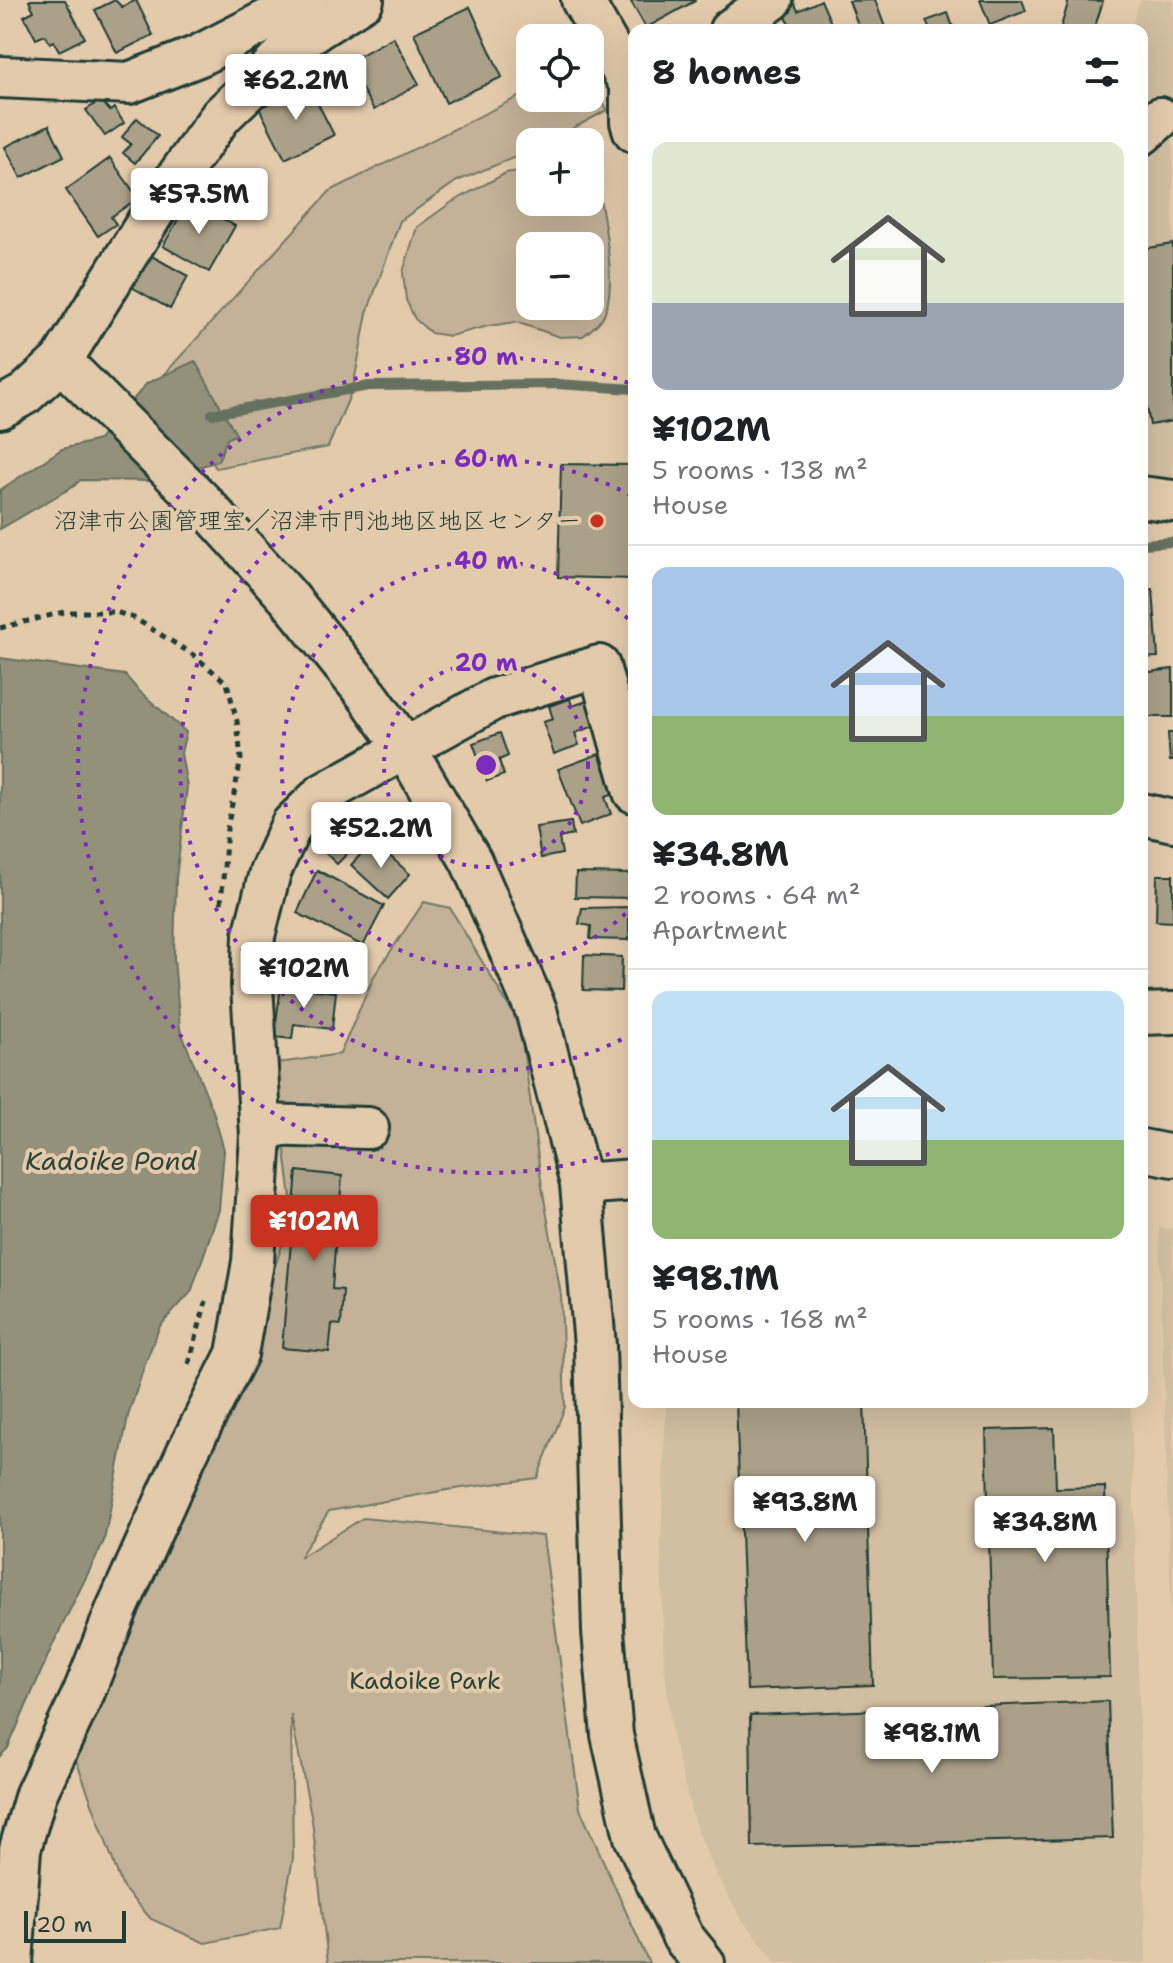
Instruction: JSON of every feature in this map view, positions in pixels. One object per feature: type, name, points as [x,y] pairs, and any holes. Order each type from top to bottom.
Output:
[{"type":"street","points":[[0,77],[129,83],[198,56],[307,0]]},
{"type":"street","points":[[0,408],[25,394],[61,361],[163,197],[221,116],[301,39],[363,0]]},
{"type":"street","points":[[582,0],[628,77]]},
{"type":"street","points":[[61,361],[177,475],[288,597],[368,696],[406,749],[471,861],[536,1010],[581,1184],[595,1346],[603,1631],[612,1735],[635,1837],[683,1937],[704,1963]]},
{"type":"street","points":[[1148,498],[1173,501]]},
{"type":"street","points":[[12,1963],[20,1849],[36,1794],[84,1692],[117,1609],[187,1453],[237,1354],[253,1262],[261,1125],[252,985],[266,938],[270,872],[292,824],[323,794],[494,699],[599,666],[628,770]]},
{"type":"street","points":[[1148,815],[1173,821]]},
{"type":"street","points":[[1148,1014],[1173,1013]]},
{"type":"street","points":[[261,1125],[368,1128]]},
{"type":"street","points":[[1148,1151],[1173,1156]]},
{"type":"street","points":[[581,1184],[628,1180]]},
{"type":"path","points":[[1,629],[64,612],[116,612],[134,618],[192,654],[227,683],[237,721],[241,759],[227,829],[219,918]]},
{"type":"path","points":[[188,1367],[206,1300]]},
{"type":"shaded area","points":[[1140,0],[1173,0],[1173,478],[1148,474],[1148,24],[1132,24]]},
{"type":"shaded area","points":[[1159,1228],[1173,1229],[1173,1674]]},
{"type":"shaded area","points":[[666,1408],[1131,1408],[1146,1963],[777,1963],[741,1918],[714,1870],[694,1821],[673,1739],[664,1665],[661,1543]]},
{"type":"green space","points":[[516,98],[516,112],[603,112],[574,128],[516,128],[516,157],[457,181],[400,221],[367,313],[353,388],[328,447],[216,468],[160,379],[330,191]]},
{"type":"green space","points":[[516,171],[516,216],[603,216],[610,275],[604,313],[604,232],[516,232],[516,320],[600,320],[583,336],[560,337],[516,322],[450,336],[431,333],[415,319],[406,300],[403,272],[417,227],[452,202],[506,173]]},
{"type":"green space","name":"Kadoike Park","points":[[424,902],[450,908],[520,1025],[542,1187],[561,1295],[565,1407],[537,1478],[329,1511],[299,1558],[363,1518],[543,1536],[580,1809],[649,1963],[328,1963],[312,1820],[291,1715],[293,1858],[280,1928],[205,1943],[151,1919],[123,1888],[75,1757],[229,1401],[293,1213],[277,1088],[278,1063],[340,1054],[374,976]]},
{"type":"water","points":[[195,361],[236,434],[227,439],[218,461],[154,481],[80,480],[0,529],[0,490],[62,449],[99,440],[147,383]]},
{"type":"water","name":"Kadoike Pond","points":[[0,658],[125,675],[186,732],[181,753],[187,787],[176,879],[174,958],[180,1029],[213,1111],[224,1150],[219,1210],[191,1292],[160,1326],[128,1416],[104,1541],[53,1644],[8,1748],[0,1756]]},
{"type":"building","points":[[31,0],[65,0],[85,38],[59,51],[54,41],[50,43],[45,35],[36,39],[24,16],[34,11]]},
{"type":"building","points":[[115,0],[122,7],[136,0],[153,35],[117,53],[95,10]]},
{"type":"building","points":[[630,0],[695,1],[653,24],[644,24]]},
{"type":"building","points":[[793,0],[798,11],[821,0],[831,23],[789,24],[780,4]]},
{"type":"building","points":[[875,0],[884,24],[858,24],[849,1]]},
{"type":"building","points":[[980,0],[1022,0],[1026,11],[990,24]]},
{"type":"building","points":[[1069,0],[1103,1],[1096,24],[1062,24]]},
{"type":"building","points":[[470,7],[502,77],[446,103],[414,33]]},
{"type":"building","points":[[948,13],[952,24],[927,24],[926,21]]},
{"type":"building","points":[[393,37],[419,84],[374,110],[347,63]]},
{"type":"building","points":[[308,84],[334,135],[285,159],[259,108]]},
{"type":"building","points":[[101,100],[110,111],[114,108],[124,123],[105,136],[86,110]]},
{"type":"building","points":[[137,118],[158,136],[135,163],[123,153],[131,144],[122,137]]},
{"type":"building","points":[[49,125],[64,156],[21,178],[5,147]]},
{"type":"building","points":[[110,158],[138,198],[111,217],[116,224],[98,236],[66,190]]},
{"type":"building","points":[[189,200],[235,226],[209,272],[163,246]]},
{"type":"building","points":[[1173,244],[1173,421],[1150,425],[1148,413],[1148,248]]},
{"type":"building","points":[[148,254],[188,276],[170,309],[130,286]]},
{"type":"building","name":"沼津市公園管理室／沼津市門池地区地区センター","points":[[561,464],[628,465],[628,579],[558,577]]},
{"type":"building","points":[[1148,589],[1153,589],[1158,657],[1148,658]]},
{"type":"building","points":[[1173,669],[1173,717],[1148,717],[1148,672]]},
{"type":"building","points":[[570,699],[572,706],[590,700],[598,725],[575,733],[579,745],[554,754],[543,722],[553,719],[549,706]]},
{"type":"building","points":[[500,733],[508,756],[499,760],[504,775],[487,781],[473,743]]},
{"type":"building","points":[[1168,733],[1173,733],[1173,761],[1170,761]]},
{"type":"building","points":[[599,754],[614,794],[605,797],[611,814],[580,826],[558,769]]},
{"type":"building","points":[[347,814],[367,833],[337,864],[317,845]]},
{"type":"building","points":[[571,822],[573,835],[559,838],[562,854],[541,858],[536,827]]},
{"type":"building","points":[[373,841],[410,874],[388,899],[351,865]]},
{"type":"building","points":[[317,870],[384,906],[363,946],[297,913]]},
{"type":"building","points":[[576,873],[628,874],[628,898],[575,897]]},
{"type":"building","points":[[1157,875],[1173,875],[1173,922],[1156,921]]},
{"type":"building","points":[[628,907],[628,940],[590,939],[591,926],[579,924],[582,908]]},
{"type":"building","points":[[584,955],[622,957],[621,991],[583,990]]},
{"type":"building","points":[[281,986],[336,992],[332,1029],[294,1024],[292,1039],[274,1037]]},
{"type":"building","points":[[297,1171],[342,1176],[340,1202],[348,1203],[345,1237],[336,1234],[332,1289],[343,1290],[341,1325],[332,1324],[329,1352],[282,1348]]},
{"type":"building","points":[[736,1408],[864,1408],[873,1685],[747,1690]]},
{"type":"building","points":[[1054,1428],[1056,1488],[1105,1487],[1110,1677],[993,1679],[986,1430]]},
{"type":"building","points":[[1108,1701],[1113,1838],[752,1847],[750,1715]]},
{"type":"waterway","points":[[212,414],[369,386],[556,384],[628,389]]},
{"type":"waterway","points":[[1148,544],[1173,542]]},
{"type":"place","name":"沼津市公園管理室／沼津市門池地区地区センター","points":[[597,521]]}]
